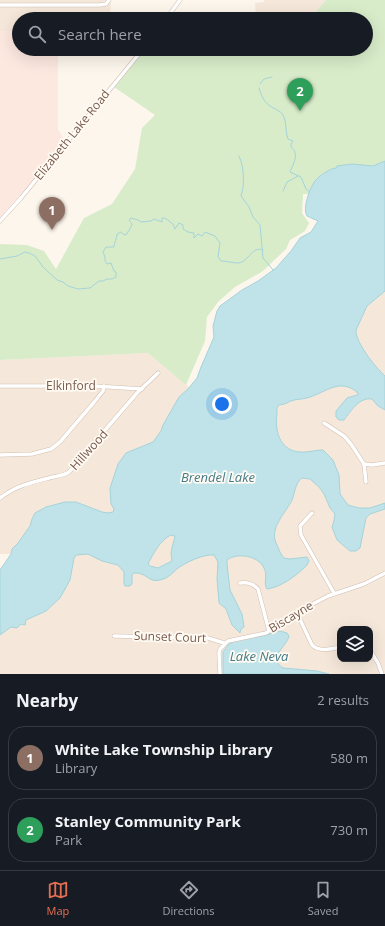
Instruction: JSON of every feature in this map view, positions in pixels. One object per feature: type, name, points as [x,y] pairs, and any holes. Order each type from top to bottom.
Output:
[{"type":"street","points":[[24,0],[24,6]]},
{"type":"street","points":[[0,6],[100,5],[106,4],[109,0]]},
{"type":"street","points":[[171,12],[180,0]]},
{"type":"street","name":"Elizabeth Lake Road","points":[[0,221],[21,198],[137,56]]},
{"type":"street","name":"Hillwood","points":[[0,498],[10,490],[19,486],[61,476],[69,472],[142,389],[158,373]]},
{"type":"street","name":"Elkinford","points":[[0,386],[104,386],[142,389]]},
{"type":"street","points":[[0,455],[32,454],[51,449],[60,442],[98,397],[103,391],[104,386]]},
{"type":"street","points":[[324,423],[344,436],[351,444],[364,464],[366,482]]},
{"type":"street","points":[[364,464],[385,463]]},
{"type":"street","points":[[312,513],[300,526],[301,534],[334,593]]},
{"type":"street","name":"Biscayne","points":[[224,643],[233,639],[254,636],[269,631],[297,613],[334,593],[364,584],[385,573]]},
{"type":"street","points":[[240,583],[254,585],[258,589],[269,631]]},
{"type":"street","points":[[297,613],[312,645],[315,648],[331,649],[337,648]]},
{"type":"street","name":"Sunset Court","points":[[114,636],[208,638],[224,643]]},
{"type":"street","points":[[220,674],[219,653],[224,643]]},
{"type":"street","points":[[373,655],[382,674]]},
{"type":"shaded area","points":[[0,0],[111,0],[110,12],[12,12],[12,31],[0,31]]},
{"type":"shaded area","points":[[264,0],[326,0],[316,12],[256,12],[255,3],[264,2]]},
{"type":"shaded area","points":[[0,31],[12,31],[12,56],[58,56],[58,129],[64,140],[24,191],[0,217]]},
{"type":"shaded area","points":[[385,236],[385,674],[0,674],[0,613],[22,554],[0,554],[0,360],[148,353],[202,398],[237,432]]},
{"type":"green space","points":[[326,0],[385,0],[385,193],[303,194],[302,213],[309,223],[305,231],[290,240],[286,249],[263,271],[235,287],[218,302],[207,317],[205,341],[186,385],[148,353],[0,360],[0,244],[27,245],[44,251],[56,269],[84,218],[112,204],[135,169],[142,128],[155,115],[114,87],[139,56],[373,56],[373,12],[316,12]]},
{"type":"water","name":"Brendel Lake","points":[[385,161],[385,291],[367,306],[356,330],[362,348],[385,376],[385,410],[378,406],[372,399],[367,399],[359,402],[344,420],[339,420],[336,417],[336,411],[347,398],[358,394],[351,388],[339,386],[333,387],[308,398],[294,400],[279,405],[277,408],[276,419],[277,431],[281,441],[289,449],[301,452],[323,450],[333,460],[339,475],[340,494],[348,505],[359,508],[370,508],[385,503],[385,509],[370,514],[366,518],[360,548],[356,551],[350,551],[337,540],[332,527],[335,514],[330,508],[324,494],[310,479],[302,478],[298,483],[292,500],[278,522],[275,539],[284,558],[290,559],[307,557],[309,561],[307,565],[284,583],[267,589],[265,585],[266,574],[264,568],[258,561],[247,556],[236,556],[227,560],[230,590],[242,614],[244,627],[241,629],[240,633],[232,625],[226,609],[219,603],[217,579],[218,562],[214,555],[200,557],[190,561],[178,568],[168,577],[156,581],[142,574],[134,573],[132,575],[132,584],[130,586],[125,586],[124,572],[118,565],[102,561],[88,554],[76,555],[74,558],[70,580],[60,598],[46,611],[26,620],[25,625],[21,624],[17,628],[11,627],[0,635],[0,570],[11,554],[12,549],[30,526],[35,513],[46,507],[65,502],[76,502],[102,512],[113,512],[114,509],[111,504],[110,488],[118,464],[126,453],[153,442],[161,431],[179,397],[197,378],[214,337],[213,326],[220,306],[276,268],[300,238],[311,232],[318,221],[307,216],[305,208],[311,188],[319,177],[329,170],[335,169],[337,166],[352,164],[373,166]],"holes":[[[171,535],[175,536],[171,552],[172,561],[158,568],[150,566],[148,564],[161,543],[167,537]]]},
{"type":"water","name":"Lake Neva","points":[[280,631],[287,633],[289,636],[288,640],[277,656],[279,664],[283,668],[317,671],[329,674],[223,674],[223,652],[228,645],[234,641]]},
{"type":"waterway","points":[[260,84],[264,79],[272,77]]},
{"type":"waterway","points":[[259,88],[266,102],[283,115],[288,139],[293,141],[291,147],[295,153],[295,159],[290,172],[301,177],[306,189],[310,192]]},
{"type":"waterway","points":[[239,156],[243,176],[241,196],[249,207],[253,217],[260,225],[263,258],[273,270]]},
{"type":"waterway","points":[[283,191],[287,182],[298,176]]},
{"type":"waterway","points":[[0,259],[17,256],[25,252],[29,253],[35,256],[43,267],[57,280],[78,289],[90,288],[99,281],[116,277],[116,272],[114,271],[111,263],[107,264],[105,261],[103,252],[106,247],[114,247],[117,234],[121,232],[126,235],[132,224],[129,220],[131,218],[141,222],[151,221],[154,219],[162,222],[162,218],[165,218],[173,224],[175,229],[179,223],[183,225],[183,229],[194,233],[194,238],[198,234],[202,236],[205,232],[215,236],[220,243],[218,257],[221,261],[242,262],[256,250],[263,250]]},
{"type":"place","name":"Stanley Community Park","points":[[300,111]]},
{"type":"place","name":"White Lake Township Library","points":[[52,230]]}]
